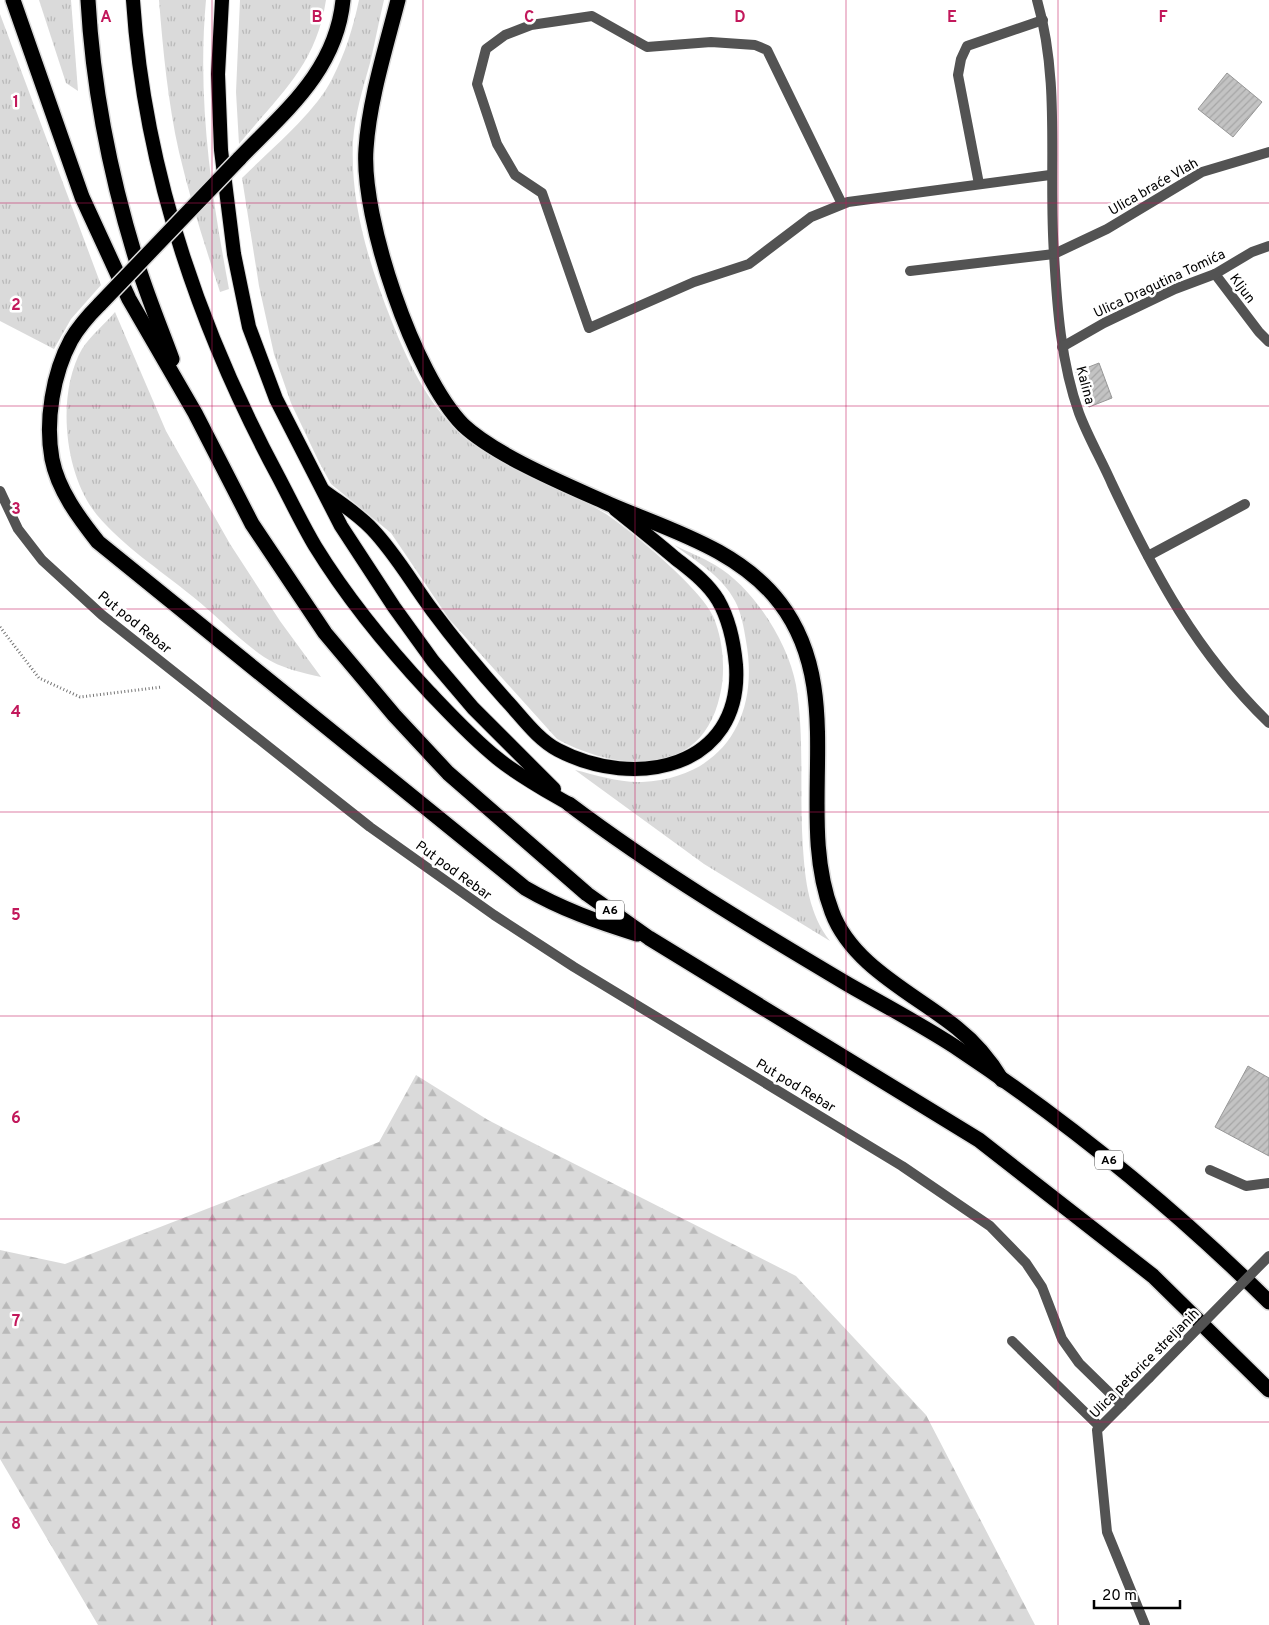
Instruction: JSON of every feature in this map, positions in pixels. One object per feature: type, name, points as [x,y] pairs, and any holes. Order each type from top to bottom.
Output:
[{"type":"highway","points":[[13,0],[82,197],[129,299],[195,413]]},
{"type":"highway","points":[[88,0],[90,34],[109,158],[139,269],[173,361],[195,413]]},
{"type":"highway","points":[[133,0],[144,91],[158,170],[184,260],[209,330],[255,434],[315,546],[365,617],[412,673],[461,725],[515,771],[569,804]]},
{"type":"highway","points":[[222,0],[218,74],[221,140],[234,254],[249,327],[276,399],[341,526],[394,607],[433,661],[472,708],[569,804]]},
{"type":"highway","points":[[343,0],[335,40],[310,84],[83,321],[63,357],[50,418],[52,460],[58,478],[79,519],[93,536],[270,683],[525,888],[548,902],[576,914],[649,938]]},
{"type":"highway","points":[[398,0],[374,102],[367,138],[366,163],[374,230],[386,273],[412,336],[440,394],[454,414],[470,431],[532,468],[609,504],[716,550],[732,559],[762,583],[795,624],[813,674],[816,698],[818,842],[823,884],[833,916],[868,961],[879,972],[957,1028],[989,1060],[1002,1080]]},
{"type":"highway","name":"A6","points":[[195,413],[252,524],[325,633],[394,715],[448,773],[586,894],[649,938],[979,1140],[1153,1276],[1269,1390]]},
{"type":"highway","points":[[322,489],[370,526],[384,542],[433,611],[474,664],[541,739],[556,749],[595,765],[642,770],[668,766],[704,749],[720,732],[730,712],[736,675],[730,631],[717,599],[705,583],[609,504]]},
{"type":"highway","name":"A6","points":[[569,804],[621,843],[707,900],[952,1045],[1002,1080],[1078,1135],[1212,1245],[1269,1302]]},
{"type":"street","name":"Kalina","points":[[1037,0],[1043,20],[1052,72],[1050,175],[1054,254],[1062,347],[1079,412],[1148,556],[1178,612],[1214,664],[1269,723]]},
{"type":"street","points":[[842,204],[767,50],[755,45],[711,42],[648,47],[592,16],[531,25],[504,35],[486,49],[477,84],[497,144],[515,175],[542,193],[589,328],[694,282],[748,264],[811,217],[842,204],[1050,175]]},
{"type":"street","points":[[979,184],[958,75],[961,59],[967,46],[1043,20]]},
{"type":"street","name":"Ulica braće Vlah","points":[[910,271],[1054,254],[1107,229],[1202,172],[1269,152]]},
{"type":"street","name":"Ulica Dragutina Tomića","points":[[1062,347],[1104,323],[1175,288],[1215,274],[1252,252],[1269,246]]},
{"type":"street","name":"Kljun","points":[[1215,274],[1259,332],[1269,342]]},
{"type":"street","name":"Put pod Rebar","points":[[0,491],[18,529],[42,560],[102,615],[370,827],[494,915],[582,972],[902,1166],[990,1226],[1026,1263],[1042,1288],[1062,1339],[1079,1363],[1122,1405]]},
{"type":"street","points":[[1148,556],[1245,504]]},
{"type":"street","points":[[1210,1170],[1246,1186],[1269,1183]]},
{"type":"street","name":"Ulica petorice streljanih","points":[[1145,1625],[1107,1532],[1097,1430],[1269,1256]]},
{"type":"street","points":[[1012,1341],[1100,1427]]},
{"type":"path","points":[[0,628],[39,678],[80,697],[190,683]]},
{"type":"green space","points":[[39,0],[71,0],[78,91],[66,83]]},
{"type":"green space","points":[[159,0],[206,0],[203,73],[207,145],[229,289],[220,292],[193,205],[175,133],[164,57]]},
{"type":"green space","points":[[240,0],[326,0],[321,23],[305,62],[239,144],[236,92]]},
{"type":"green space","points":[[359,0],[384,0],[356,121],[353,141],[355,188],[358,211],[369,256],[398,337],[411,366],[436,407],[466,439],[498,460],[606,514],[665,561],[706,605],[713,616],[721,645],[722,686],[710,722],[696,742],[677,755],[655,761],[631,762],[606,758],[581,750],[557,739],[449,619],[391,533],[331,484],[291,403],[274,354],[259,286],[242,178],[303,118],[324,92],[337,70],[345,50]]},
{"type":"green space","points":[[0,14],[101,285],[71,319],[54,349],[0,321]]},
{"type":"green space","points":[[115,312],[166,431],[230,544],[280,621],[321,677],[284,667],[270,661],[255,650],[201,603],[118,537],[97,515],[86,498],[77,479],[67,434],[69,388],[74,367],[82,349]]},
{"type":"green space","points":[[674,545],[715,565],[743,587],[767,617],[792,668],[799,705],[802,828],[807,885],[817,920],[830,941],[704,864],[575,770],[634,782],[670,778],[694,769],[714,756],[730,739],[741,718],[747,695],[749,669],[745,636],[739,610],[730,592],[716,577]]},
{"type":"green space","points":[[416,1075],[488,1120],[796,1276],[926,1415],[1035,1625],[98,1625],[0,1459],[0,1250],[65,1264],[379,1142]]},
{"type":"building","points":[[1227,73],[1262,102],[1233,137],[1198,109]]},
{"type":"building","points":[[1099,363],[1112,398],[1089,407],[1076,372]]},
{"type":"building","points":[[1248,1066],[1269,1078],[1269,1156],[1215,1127]]}]
